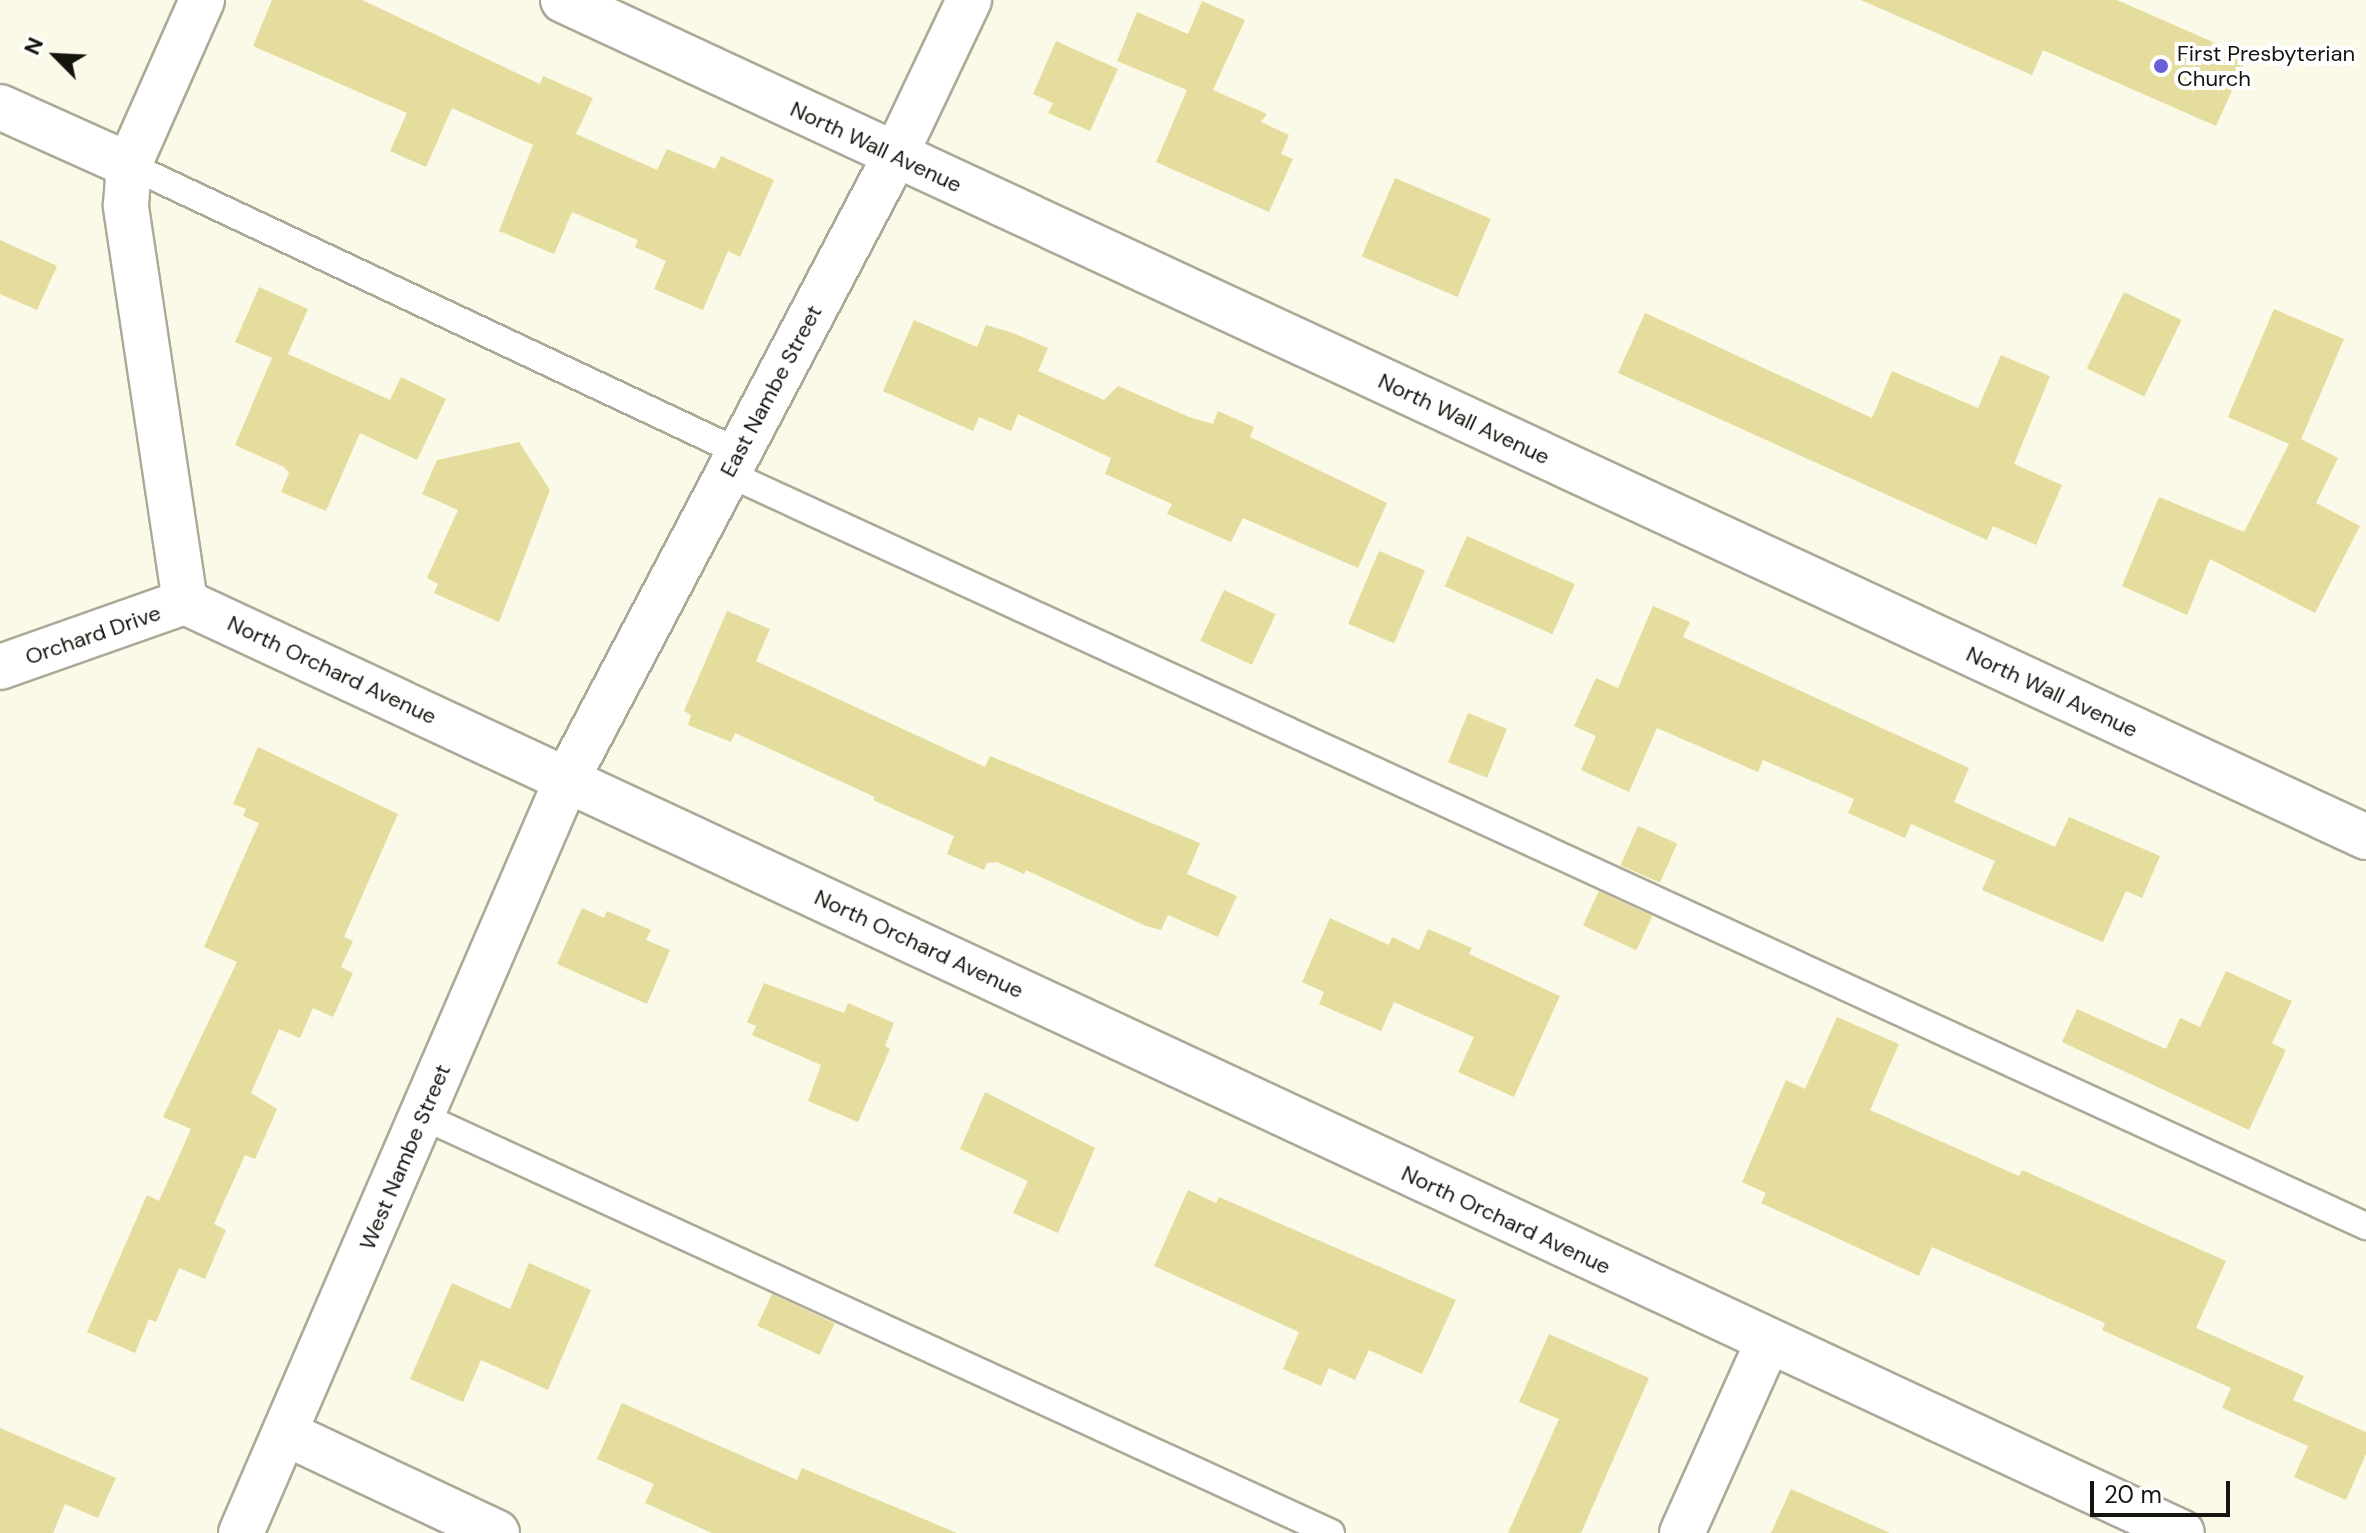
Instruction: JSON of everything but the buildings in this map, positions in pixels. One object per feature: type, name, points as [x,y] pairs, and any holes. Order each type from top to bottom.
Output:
[{"type":"street","points":[[185,602],[126,205],[129,165],[202,0]]},
{"type":"street","name":"North Wall Avenue","points":[[563,0],[2366,837]]},
{"type":"street","name":"East Nambe Street","points":[[567,779],[895,156],[969,0]]},
{"type":"street","points":[[0,107],[129,165]]},
{"type":"street","name":"Orchard Drive","points":[[0,667],[185,602]]},
{"type":"street","name":"North Orchard Avenue","points":[[185,602],[2182,1533]]},
{"type":"street","name":"West Nambe Street","points":[[241,1533],[287,1434],[567,779]]},
{"type":"street","points":[[1682,1533],[1768,1342]]},
{"type":"street","points":[[287,1434],[497,1533]]},
{"type":"lane","points":[[129,165],[733,462],[2366,1226]]},
{"type":"lane","points":[[422,1116],[1331,1533]]},
{"type":"place","name":"First Presbyterian Church","points":[[2161,66]]}]
